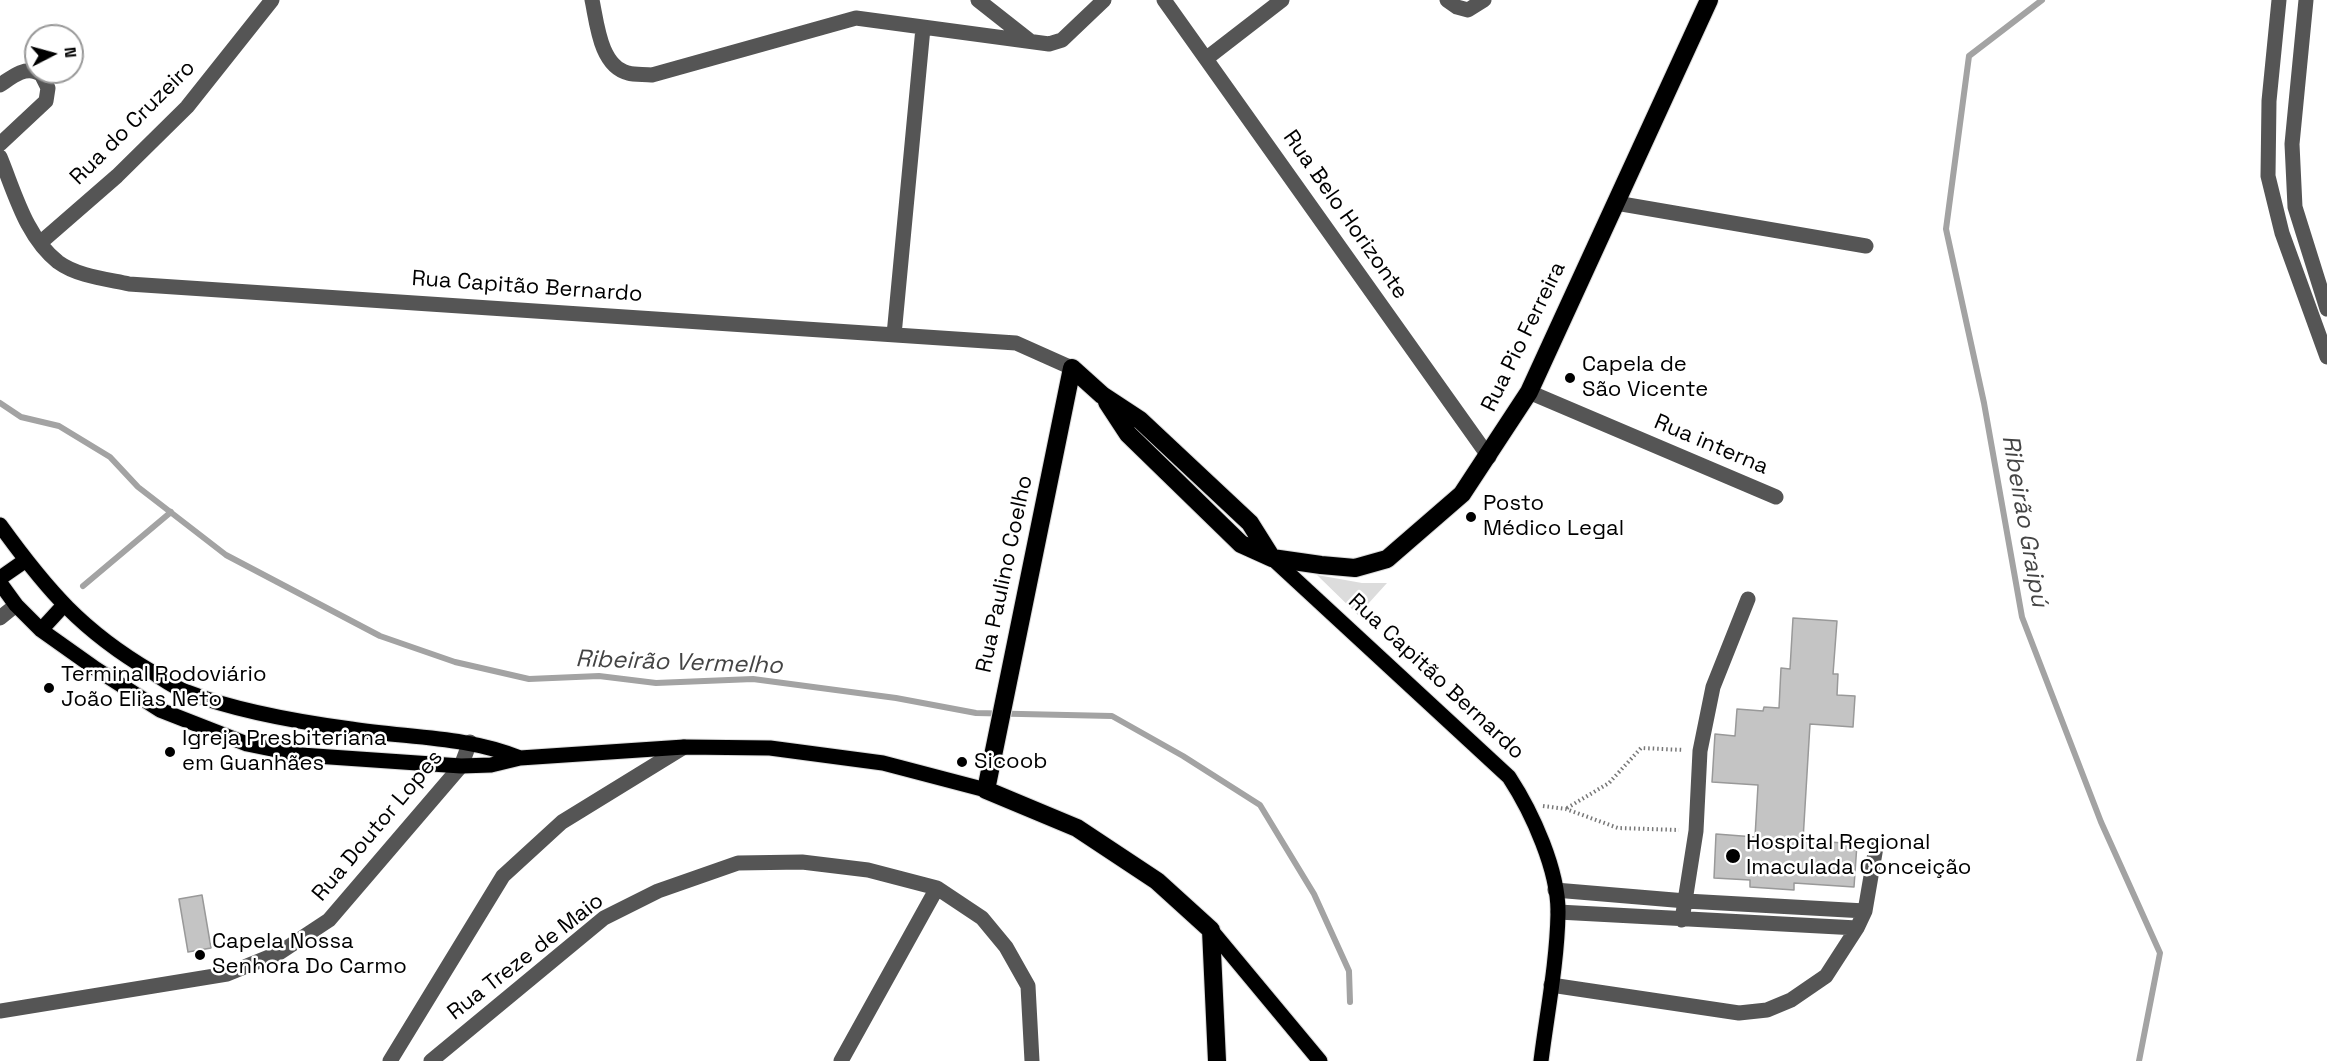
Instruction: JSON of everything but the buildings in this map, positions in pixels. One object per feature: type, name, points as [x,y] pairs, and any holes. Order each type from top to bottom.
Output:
[{"type":"highway","name":"Rua Pio Ferreira","points":[[1272,558],[1355,568],[1387,559],[1462,494],[1529,392],[1709,0]]},
{"type":"highway","name":"Rua Capitão Bernardo","points":[[1072,368],[1102,395],[1140,420],[1250,523],[1272,558]]},
{"type":"highway","name":"Rua Paulino Coelho","points":[[986,790],[1072,368]]},
{"type":"highway","points":[[986,790],[1077,828],[1157,881],[1211,930],[1217,1061]]},
{"type":"main road","points":[[0,525],[63,606],[114,650],[186,692],[261,712],[351,729],[470,742],[495,748],[520,758]]},
{"type":"main road","name":"Rua Capitão Bernardo","points":[[1272,558],[1509,777],[1527,805],[1543,844],[1555,890],[1558,912],[1541,1061]]},
{"type":"main road","points":[[0,578],[26,560]]},
{"type":"main road","points":[[0,583],[16,605],[41,630],[160,710],[247,744],[301,755],[461,766],[491,765],[520,758],[684,747],[770,748],[883,763],[986,790]]},
{"type":"main road","points":[[41,630],[63,606]]},
{"type":"main road","points":[[1211,930],[1320,1061]]},
{"type":"street","name":"Rua do Cruzeiro","points":[[40,243],[117,176],[187,108],[272,0]]},
{"type":"street","points":[[592,0],[598,30],[610,62],[627,73],[652,75],[856,18],[1049,44],[1062,40],[1104,0]]},
{"type":"street","points":[[978,0],[1031,42]]},
{"type":"street","name":"Rua Belo Horizonte","points":[[1164,0],[1489,456]]},
{"type":"street","points":[[1207,58],[1282,0]]},
{"type":"street","points":[[1446,0],[1457,8],[1468,9],[1484,0]]},
{"type":"street","points":[[2279,0],[2269,101],[2268,176],[2282,233],[2327,357]]},
{"type":"street","points":[[2306,0],[2292,144],[2295,207],[2327,309]]},
{"type":"street","points":[[894,335],[923,28]]},
{"type":"street","points":[[0,85],[24,72]]},
{"type":"street","points":[[0,144],[46,101],[48,88],[46,84]]},
{"type":"street","name":"Rua Capitão Bernardo","points":[[0,158],[25,219],[40,243],[59,263],[84,274],[129,284],[1016,343],[1072,368]]},
{"type":"street","points":[[1616,203],[1866,246]]},
{"type":"street","name":"Rua interna","points":[[1529,392],[1776,498]]},
{"type":"street","points":[[1682,920],[1696,831],[1700,752],[1713,687],[1748,599]]},
{"type":"street","points":[[0,618],[16,605]]},
{"type":"street","name":"Rua Doutor Lopes","points":[[0,1011],[227,974],[279,953],[329,920],[461,766],[470,742]]},
{"type":"street","points":[[390,1061],[503,876],[562,822],[684,747]]},
{"type":"street","points":[[1551,985],[1739,1013],[1767,1010],[1791,1000],[1826,976],[1857,928],[1865,911],[1876,847]]},
{"type":"street","name":"Rua Treze de Maio","points":[[431,1061],[604,918],[658,891],[738,863],[802,862],[868,870],[937,888],[982,918],[1006,947],[1028,986],[1032,1061]]},
{"type":"street","points":[[841,1061],[937,888]]},
{"type":"street","points":[[1555,890],[1686,901],[1865,911]]},
{"type":"street","points":[[1558,912],[1857,928]]},
{"type":"path","points":[[1566,809],[1609,783],[1641,748],[1700,752]]},
{"type":"path","points":[[1527,805],[1566,809],[1618,828],[1696,831]]},
{"type":"shaded area","points":[[1317,575],[1362,583],[1387,583],[1358,615]]},
{"type":"waterway","name":"Ribeirão Graipú","points":[[2042,0],[1969,56],[1946,229],[1984,403],[2022,617],[2101,822],[2160,953],[2139,1061]]},
{"type":"waterway","name":"Ribeirão Vermelho","points":[[0,403],[21,417],[59,426],[110,457],[138,487],[226,555],[380,636],[455,662],[529,679],[599,676],[656,683],[753,679],[896,698],[976,713],[1112,716],[1183,756],[1260,805],[1314,894],[1349,971],[1350,1002]]},
{"type":"waterway","points":[[83,586],[171,512]]},
{"type":"place","name":"Capela de São Vicente","points":[[1570,378]]},
{"type":"place","name":"Posto Médico Legal","points":[[1471,517]]},
{"type":"place","name":"Terminal Rodoviário João Elias Neto","points":[[49,688]]},
{"type":"place","name":"Igreja Presbiteriana em Guanhães","points":[[170,752]]},
{"type":"place","name":"Sicoob","points":[[962,762]]},
{"type":"place","name":"Hospital Regional Imaculada Conceição","points":[[1733,856]]},
{"type":"place","name":"Capela Nossa Senhora Do Carmo","points":[[200,955]]}]
